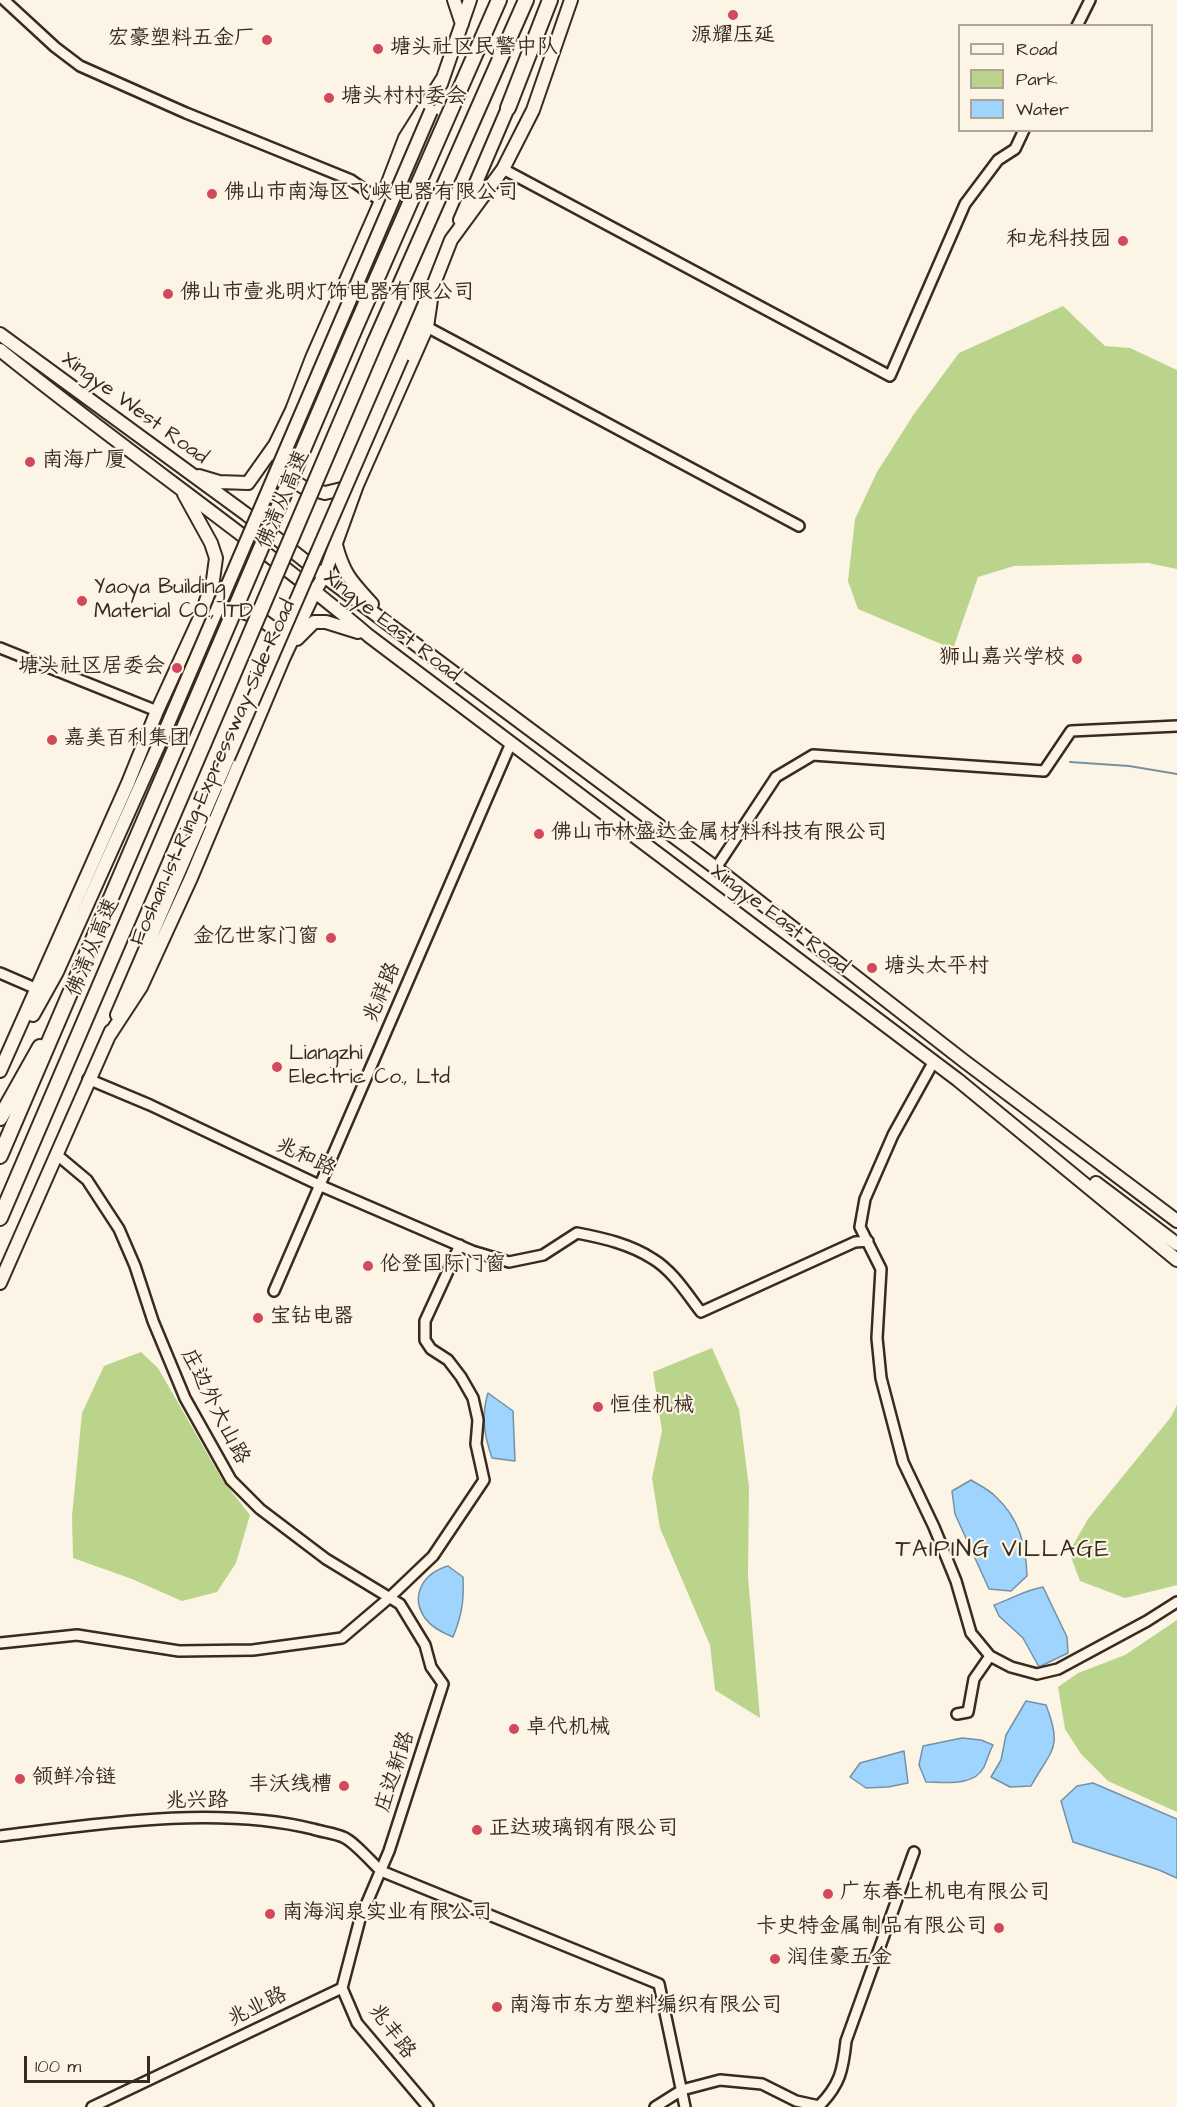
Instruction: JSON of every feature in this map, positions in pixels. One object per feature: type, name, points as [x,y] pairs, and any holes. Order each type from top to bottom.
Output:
[{"type":"highway","name":"佛清从高速","points":[[0,1156],[353,333],[500,0]]},
{"type":"highway","name":"佛清从高速","points":[[0,1218],[375,342],[526,0]]},
{"type":"highway","points":[[508,108],[550,0]]},
{"type":"highway","points":[[0,1118],[72,990]]},
{"type":"main road","points":[[454,0],[462,24]]},
{"type":"main road","points":[[15,1040],[57,972],[165,731],[431,111],[470,0]]},
{"type":"main road","name":"Foshan 1st Ring Expressway Side Road","points":[[0,1282],[451,240],[503,169],[533,110],[571,0]]},
{"type":"main road","points":[[186,472],[219,482],[248,483],[275,445],[381,201],[405,138],[443,78]]},
{"type":"main road","points":[[451,240],[508,108]]},
{"type":"main road","name":"Foshan 1st Ring Expressway Side Road","points":[[108,1036],[141,987],[191,878],[284,657],[324,576],[357,485],[427,327],[433,286]]},
{"type":"main road","name":"Xingye West Road","points":[[0,334],[246,514]]},
{"type":"main road","name":"Xingye West Road","points":[[0,350],[78,413],[237,531]]},
{"type":"main road","points":[[275,445],[281,470],[296,484],[325,493],[357,485]]},
{"type":"main road","points":[[0,1071],[202,613],[213,580],[216,558],[211,543],[180,488]]},
{"type":"main road","name":"Xingye East Road","points":[[246,514],[324,576],[716,868],[955,1054],[1177,1221]]},
{"type":"main road","name":"Xingye East Road","points":[[237,531],[369,636],[934,1061],[1177,1260]]},
{"type":"main road","points":[[336,545],[342,567],[351,581],[391,625]]},
{"type":"main road","points":[[202,613],[224,607],[266,623],[275,631],[284,657]]},
{"type":"main road","points":[[284,657],[303,631],[314,622],[337,624],[369,636]]},
{"type":"main road","points":[[958,1080],[1177,1244]]},
{"type":"street","points":[[4,0],[47,40],[80,66],[186,113],[351,180],[381,201]]},
{"type":"street","points":[[1078,24],[1090,0]]},
{"type":"street","points":[[503,169],[890,376],[965,204],[998,160],[1015,149],[1023,132]]},
{"type":"street","points":[[427,327],[799,526]]},
{"type":"street","points":[[0,648],[157,711]]},
{"type":"street","points":[[716,868],[776,777],[813,754],[1044,771],[1071,731],[1177,726]]},
{"type":"street","name":"兆祥路","points":[[274,1290],[511,743]]},
{"type":"street","points":[[0,973],[36,989]]},
{"type":"street","points":[[934,1061],[893,1135],[865,1199],[860,1227],[881,1269],[877,1338],[881,1378],[903,1462],[934,1527],[956,1581],[971,1633],[990,1656],[1011,1668],[1036,1674],[1058,1669],[1147,1621],[1177,1602]]},
{"type":"street","name":"兆和路","points":[[88,1080],[150,1105],[319,1185],[460,1245],[509,1262],[543,1255],[577,1233],[614,1240],[654,1259],[677,1280],[701,1312],[855,1242],[868,1241]]},
{"type":"street","name":"庄边外大山路","points":[[57,1154],[87,1180],[119,1229],[184,1398],[231,1480],[260,1509],[326,1559],[400,1604],[425,1645],[431,1667],[443,1684]]},
{"type":"street","points":[[0,1643],[77,1635],[179,1651],[253,1650],[342,1638],[389,1598],[433,1556],[484,1479],[476,1444],[477,1420],[473,1398],[462,1377],[448,1360],[431,1349],[425,1340],[425,1322],[460,1245]]},
{"type":"street","points":[[957,1714],[968,1712],[974,1679],[990,1656]]},
{"type":"street","name":"庄边新路","points":[[381,1871],[443,1684]]},
{"type":"street","name":"兆兴路","points":[[0,1836],[90,1824],[176,1819],[233,1819],[287,1823],[345,1838],[381,1871]]},
{"type":"street","points":[[655,2107],[682,2090],[720,2080],[762,2084],[796,2101],[819,2106],[829,2095],[844,2069],[846,2041],[914,1852]]},
{"type":"street","points":[[342,1988],[360,1919],[381,1871],[659,1984],[685,2107]]},
{"type":"street","name":"兆业路","points":[[92,2107],[342,1988]]},
{"type":"street","name":"兆丰路","points":[[342,1988],[357,2023],[428,2107]]},
{"type":"green space","points":[[1063,306],[1105,346],[1130,348],[1177,370],[1177,569],[1148,563],[1014,566],[978,577],[953,649],[858,609],[848,581],[855,519],[877,472],[914,414],[959,353]]},
{"type":"green space","points":[[712,1348],[739,1409],[749,1487],[748,1577],[760,1718],[715,1690],[710,1645],[660,1528],[652,1478],[662,1431],[653,1372]]},
{"type":"green space","points":[[141,1352],[158,1368],[223,1481],[250,1515],[236,1563],[217,1592],[182,1601],[132,1579],[73,1558],[72,1516],[82,1413],[104,1366]]},
{"type":"green space","points":[[1177,1405],[1177,1585],[1125,1598],[1080,1581],[1069,1552],[1088,1519],[1171,1417]]},
{"type":"green space","points":[[1177,1620],[1177,1812],[1108,1781],[1081,1754],[1065,1729],[1058,1687],[1078,1673],[1125,1655]]},
{"type":"water","points":[[488,1393],[513,1411],[515,1461],[492,1458],[484,1426]]},
{"type":"water","points":[[971,1480],[989,1491],[1003,1504],[1020,1532],[1027,1576],[1011,1591],[989,1589],[955,1514],[952,1491]]},
{"type":"water","points":[[448,1566],[463,1577],[462,1608],[453,1637],[438,1629],[425,1618],[418,1601],[426,1579],[439,1569]]},
{"type":"water","points":[[1043,1587],[1067,1637],[1068,1653],[1039,1667],[1023,1638],[999,1616],[994,1605],[1024,1592]]},
{"type":"water","points":[[1026,1701],[1046,1705],[1054,1731],[1053,1748],[1031,1786],[1010,1787],[991,1777],[1001,1760],[1006,1735]]},
{"type":"water","points":[[962,1738],[981,1740],[993,1745],[984,1767],[973,1778],[966,1781],[926,1782],[919,1765],[923,1746]]},
{"type":"water","points":[[904,1751],[908,1783],[866,1788],[850,1777],[860,1763]]},
{"type":"water","points":[[1093,1783],[1177,1819],[1177,1878],[1073,1842],[1061,1801],[1077,1786]]},
{"type":"waterway","points":[[1070,762],[1129,766],[1177,774]]},
{"type":"place","name":"源耀压延","points":[[733,15]]},
{"type":"place","name":"宏豪塑料五金厂","points":[[267,40]]},
{"type":"place","name":"塘头社区民警中队","points":[[378,49]]},
{"type":"place","name":"塘头村村委会","points":[[329,98]]},
{"type":"place","name":"佛山市南海区飞峡电器有限公司","points":[[212,194]]},
{"type":"place","name":"和龙科技园","points":[[1123,241]]},
{"type":"place","name":"佛山市壹兆明灯饰电器有限公司","points":[[168,294]]},
{"type":"place","name":"南海广厦","points":[[30,462]]},
{"type":"place","name":"Yaoya Building Material CO., lTD","points":[[82,601]]},
{"type":"place","name":"狮山嘉兴学校","points":[[1077,659]]},
{"type":"place","name":"塘头社区居委会","points":[[177,668]]},
{"type":"place","name":"嘉美百利集团","points":[[52,740]]},
{"type":"place","name":"佛山市林盛达金属材料科技有限公司","points":[[539,834]]},
{"type":"place","name":"金亿世家门窗","points":[[331,938]]},
{"type":"place","name":"塘头太平村","points":[[872,968]]},
{"type":"place","name":"Liangzhi Electric Co., Ltd","points":[[277,1067]]},
{"type":"place","name":"伦登国际门窗","points":[[368,1266]]},
{"type":"place","name":"宝钻电器","points":[[258,1318]]},
{"type":"place","name":"恒佳机械","points":[[598,1407]]},
{"type":"place","name":"卓代机械","points":[[514,1729]]},
{"type":"place","name":"领鲜冷链","points":[[20,1779]]},
{"type":"place","name":"丰沃线槽","points":[[344,1786]]},
{"type":"place","name":"正达玻璃钢有限公司","points":[[477,1830]]},
{"type":"place","name":"广东春上机电有限公司","points":[[828,1894]]},
{"type":"place","name":"南海润泉实业有限公司","points":[[270,1914]]},
{"type":"place","name":"卡史特金属制品有限公司","points":[[999,1928]]},
{"type":"place","name":"润佳豪五金","points":[[775,1959]]},
{"type":"place","name":"南海市东方塑料编织有限公司","points":[[497,2007]]},
{"type":"district","name":"TAIPING VILLAGE","points":[[1003,1551]]}]
